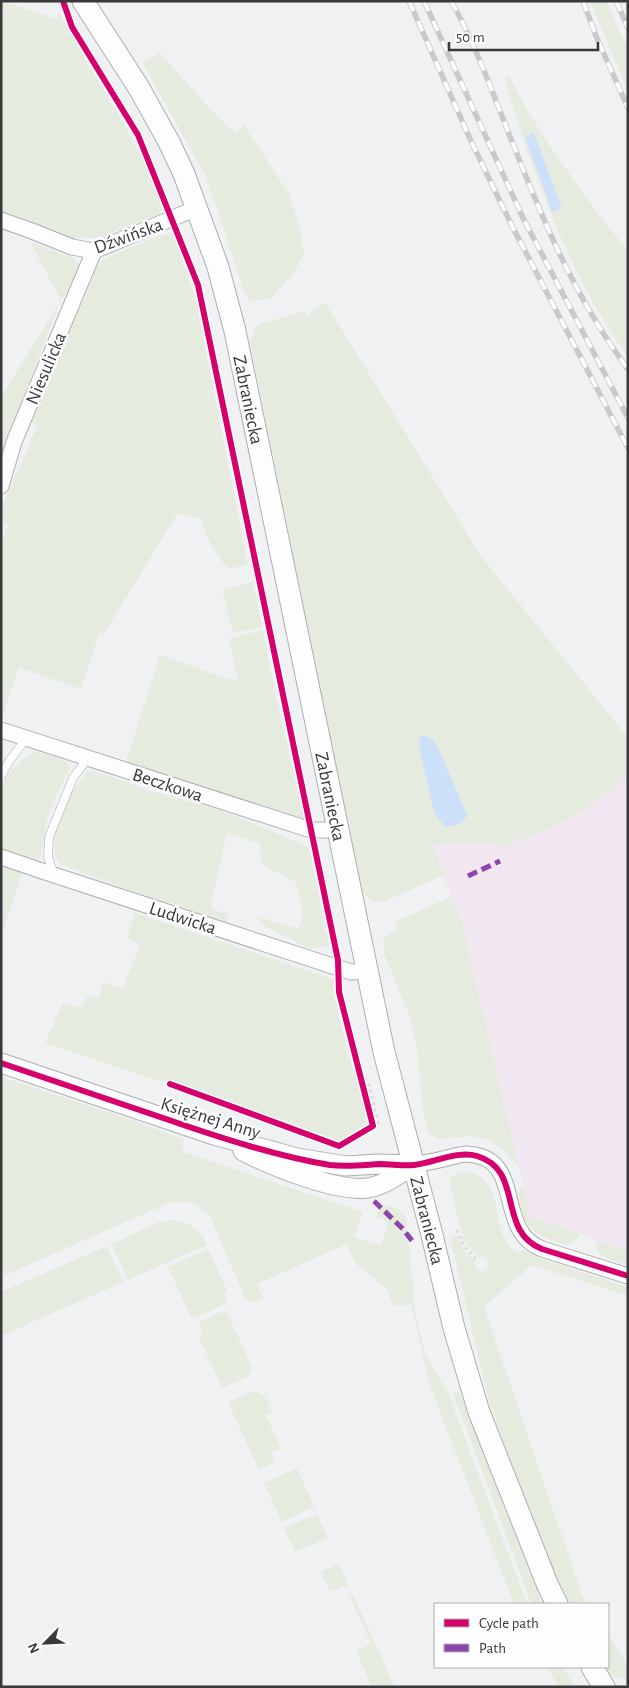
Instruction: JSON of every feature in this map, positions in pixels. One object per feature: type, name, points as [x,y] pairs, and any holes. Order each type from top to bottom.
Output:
[{"type":"main road","name":"Zabraniecka","points":[[83,1],[138,88],[169,142],[197,208],[218,267],[235,331],[384,1052],[432,1235],[454,1328],[479,1412],[556,1603]]},
{"type":"main road","points":[[593,1668],[604,1687]]},
{"type":"street","name":"Dźwińska","points":[[1,220],[72,247],[94,251],[197,208]]},
{"type":"street","name":"Niesulicka","points":[[1,486],[14,442],[94,251]]},
{"type":"street","name":"Beczkowa","points":[[1,730],[312,830],[326,830],[336,827]]},
{"type":"street","name":"Ludwicka","points":[[1,857],[351,972],[366,971]]},
{"type":"street","name":"Księżnej Anny","points":[[1,1063],[214,1135],[269,1164],[346,1188],[368,1188],[386,1183],[413,1165],[464,1154],[476,1155],[486,1160],[501,1173],[506,1182],[516,1225],[520,1233],[529,1242],[542,1249],[628,1276]]},
{"type":"lane","points":[[1,776],[26,739]]},
{"type":"lane","points":[[54,875],[48,857],[49,837],[73,778],[88,758]]},
{"type":"path","points":[[360,1074],[376,1126]]},
{"type":"path","points":[[457,1230],[463,1245],[476,1259]]},
{"type":"shaded area","points":[[1,1],[56,19],[59,12],[139,152],[158,193],[162,208],[161,213],[99,238],[68,238],[1,215]]},
{"type":"shaded area","points":[[590,1],[606,1],[628,49],[628,91]]},
{"type":"shaded area","points":[[160,53],[210,109],[235,133],[244,125],[289,194],[300,228],[304,254],[294,273],[270,299],[249,301],[242,286],[207,179],[142,62]]},
{"type":"shaded area","points":[[509,76],[527,110],[552,149],[599,215],[628,251],[628,357],[589,295],[551,215],[531,161],[504,77]],"holes":[[[534,133],[562,208],[553,212]]]},
{"type":"shaded area","points":[[172,233],[196,301],[248,564],[229,569],[212,545],[201,518],[177,514],[104,634],[99,633],[81,689],[19,668],[1,720],[1,544],[9,524],[1,523],[1,508],[38,425],[29,422],[74,313],[83,302],[94,273],[100,263],[104,259],[158,236]]},
{"type":"shaded area","points":[[30,242],[73,258],[79,265],[73,285],[61,300]]},
{"type":"shaded area","points":[[61,300],[1,455],[1,397]]},
{"type":"shaded area","points":[[325,302],[481,556],[628,738],[628,774],[606,795],[555,826],[503,848],[491,843],[432,845],[444,875],[383,902],[373,902],[361,891],[250,342],[256,327],[260,324],[305,311],[306,317]]},
{"type":"shaded area","points":[[253,582],[262,627],[233,633],[222,590]]},
{"type":"shaded area","points":[[263,630],[305,821],[297,821],[126,762],[160,655],[238,682],[229,639]]},
{"type":"shaded area","points":[[35,752],[67,762],[70,770],[50,809],[42,852],[38,861],[1,850],[1,788],[7,776],[23,759]]},
{"type":"shaded area","points":[[90,770],[151,791],[199,803],[309,847],[329,945],[310,949],[263,925],[257,916],[298,929],[303,916],[296,882],[261,864],[260,844],[227,833],[210,908],[228,914],[228,924],[213,921],[171,902],[164,903],[60,864],[55,856],[54,840],[59,820],[73,789]]},
{"type":"shaded area","points":[[628,774],[628,1249],[624,1250],[530,1216],[463,925],[431,845],[491,843],[503,848],[555,826],[579,813],[606,795]]},
{"type":"shaded area","points":[[1,866],[22,873],[1,935]]},
{"type":"shaded area","points":[[452,896],[463,925],[519,1168],[504,1150],[488,1140],[471,1136],[439,1139],[431,1135],[427,1129],[422,1105],[418,1055],[410,1017],[384,953],[383,939],[396,929],[395,922]]},
{"type":"shaded area","points":[[135,913],[335,980],[334,995],[368,1122],[366,1127],[339,1142],[171,1080],[158,1081],[45,1043],[63,1003],[81,1008],[88,995],[99,998],[103,982],[123,988],[140,945],[127,938]]},
{"type":"shaded area","points":[[1,1077],[183,1139],[182,1151],[363,1212],[354,1237],[380,1246],[388,1227],[385,1220],[376,1217],[380,1205],[399,1209],[406,1220],[415,1303],[413,1303],[425,1353],[449,1395],[527,1603],[514,1603],[430,1386],[411,1304],[399,1306],[393,1304],[386,1288],[355,1263],[347,1244],[257,1284],[263,1298],[253,1302],[246,1300],[210,1216],[197,1205],[187,1202],[171,1202],[1,1277]]},
{"type":"shaded area","points":[[462,1172],[483,1178],[493,1195],[503,1236],[518,1254],[522,1249],[538,1258],[628,1287],[628,1296],[532,1265],[484,1307],[582,1595],[587,1603],[568,1603],[557,1582],[490,1405],[450,1238],[457,1236],[462,1249],[476,1261],[473,1264],[482,1272],[490,1264],[481,1256],[479,1258],[463,1241],[449,1179]]},
{"type":"shaded area","points":[[523,1186],[530,1216],[580,1234],[572,1243],[559,1243],[542,1236],[527,1224],[523,1216],[518,1194]]},
{"type":"shaded area","points":[[172,1220],[184,1222],[194,1227],[207,1245],[128,1280],[111,1244],[159,1222]]},
{"type":"shaded area","points":[[598,1241],[624,1250],[628,1249],[628,1265],[609,1259],[601,1254],[596,1246]]},
{"type":"shaded area","points":[[107,1246],[123,1282],[1,1336],[1,1292]]},
{"type":"shaded area","points":[[208,1249],[227,1290],[224,1295],[227,1303],[196,1318],[195,1315],[191,1317],[168,1267]]},
{"type":"shaded area","points":[[226,1310],[252,1368],[248,1377],[222,1388],[198,1335],[203,1332],[199,1322]]},
{"type":"shaded area","points":[[458,1391],[465,1405],[542,1603],[531,1603],[453,1393]]},
{"type":"shaded area","points":[[252,1392],[257,1392],[268,1401],[272,1412],[266,1416],[281,1449],[270,1453],[274,1463],[259,1470],[228,1402]]},
{"type":"shaded area","points":[[297,1468],[314,1507],[282,1522],[264,1483]]},
{"type":"shaded area","points":[[317,1514],[328,1538],[295,1552],[284,1528]]},
{"type":"shaded area","points":[[339,1564],[349,1587],[346,1588],[345,1586],[330,1592],[321,1572]]},
{"type":"shaded area","points":[[353,1595],[395,1687],[372,1687],[356,1651],[371,1644],[350,1596]]},
{"type":"shaded area","points":[[609,1637],[628,1666],[628,1680],[621,1679],[607,1672],[604,1668],[609,1668]]},
{"type":"shaded area","points":[[548,1668],[564,1668],[575,1687],[559,1687]]},
{"type":"water","points":[[534,133],[562,208],[552,212],[525,137]]},
{"type":"water","points":[[424,735],[432,739],[438,747],[467,815],[458,825],[444,826],[434,812],[419,746],[420,737]]},
{"type":"railway","points":[[409,1],[471,141],[511,224],[628,448]]},
{"type":"railway","points":[[424,1],[523,218],[628,418]]},
{"type":"railway","points":[[451,1],[474,47],[531,190],[559,252],[590,312],[628,369]]},
{"type":"railway","points":[[583,1],[596,36],[628,108]]},
{"type":"railway","points":[[616,1],[628,28]]},
{"type":"marked path","points":[[468,876],[500,861]]},
{"type":"marked path","points":[[374,1201],[403,1229],[413,1242]]},
{"type":"cycle path","points":[[63,1],[72,27],[138,135],[198,285],[338,960],[339,992],[373,1126],[339,1146],[170,1084]]},
{"type":"cycle path","points":[[1,1063],[227,1139],[268,1151],[330,1165],[410,1165],[454,1156],[477,1156],[492,1163],[501,1174],[507,1187],[519,1229],[528,1240],[542,1249],[628,1276]]}]
